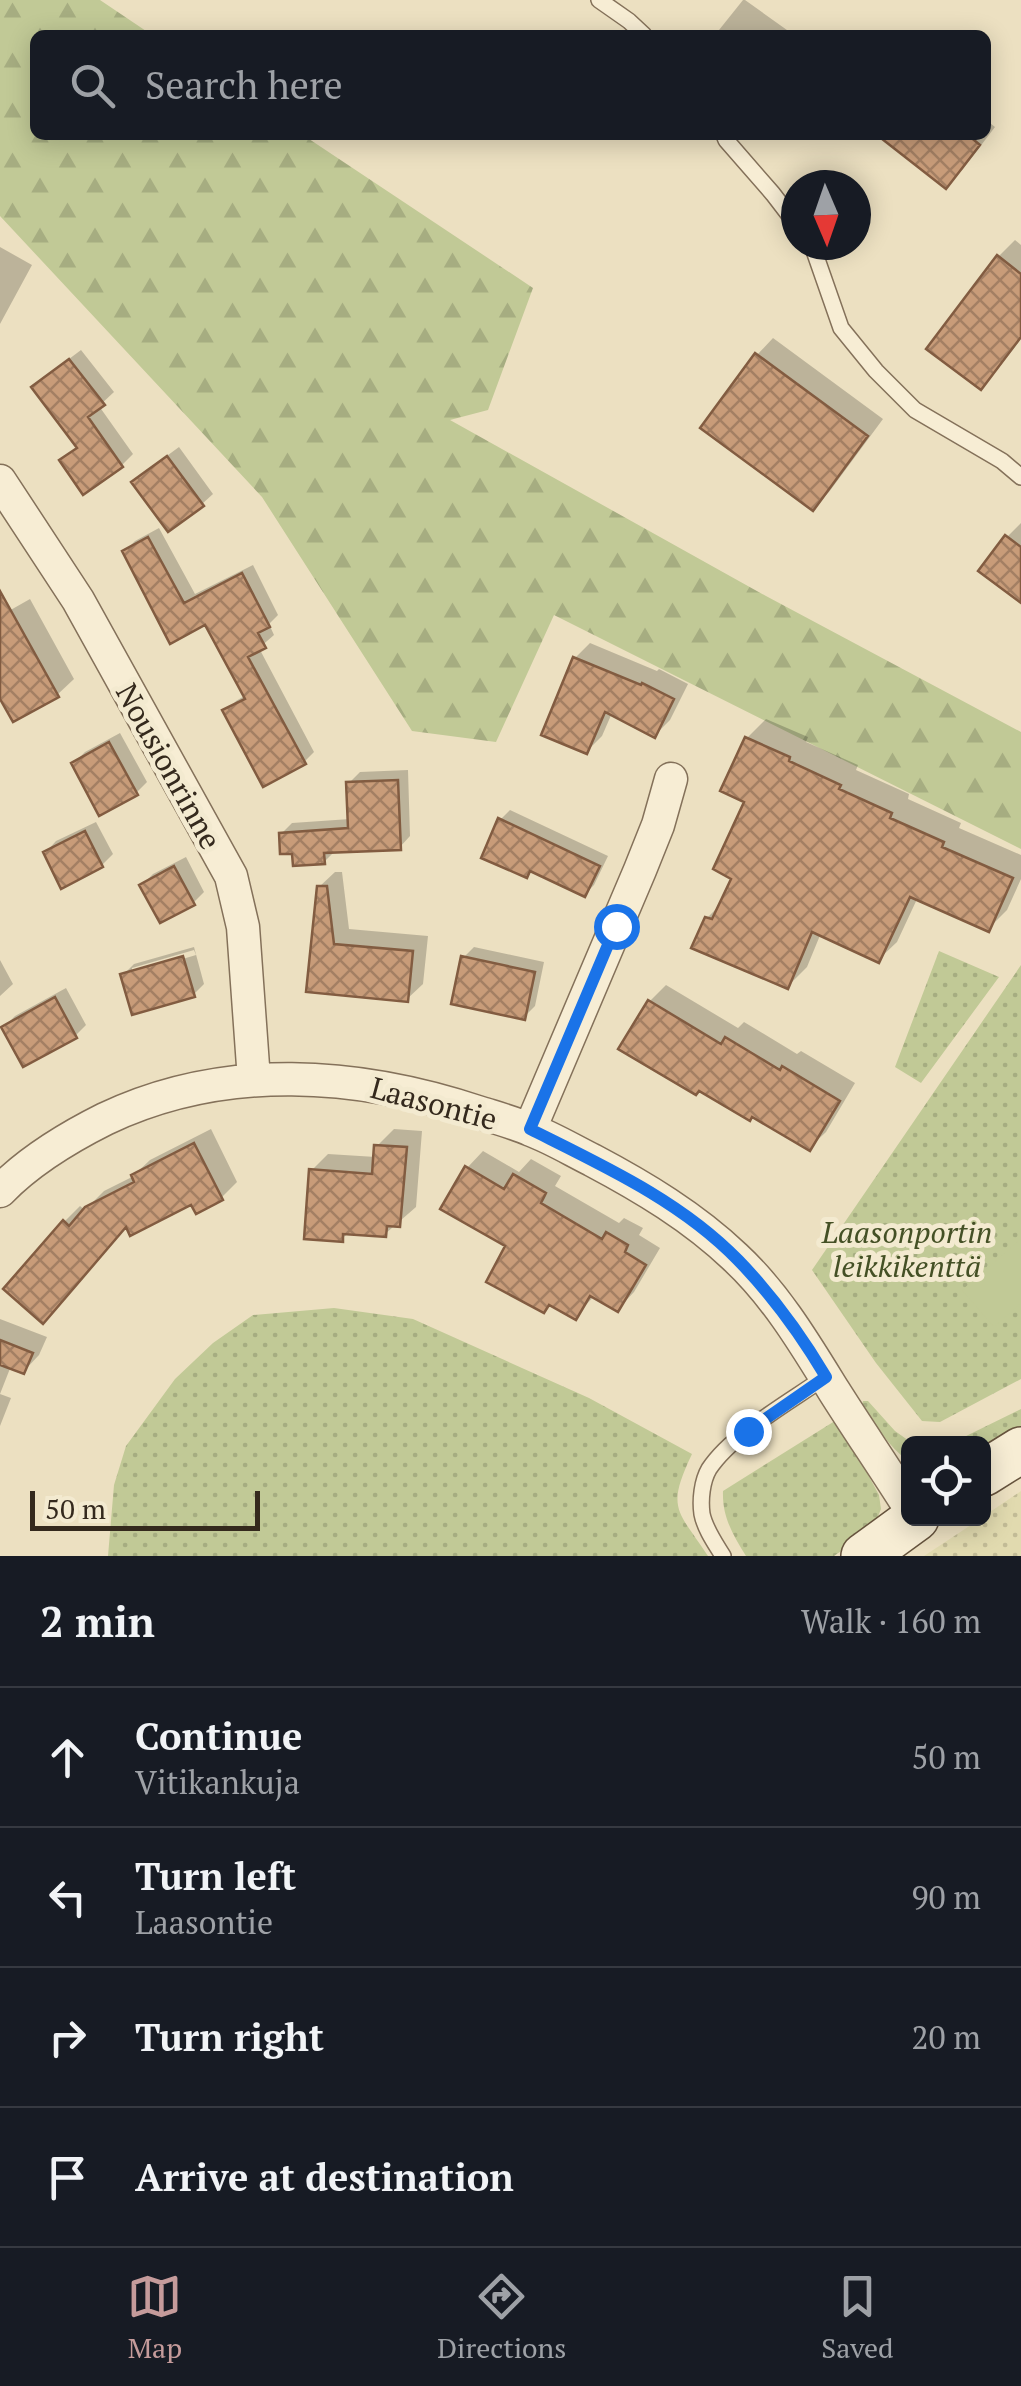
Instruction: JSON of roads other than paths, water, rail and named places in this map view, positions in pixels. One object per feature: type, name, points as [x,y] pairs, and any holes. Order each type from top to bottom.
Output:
[{"type":"street","name":"Nousionrinne","points":[[0,481],[78,600],[231,876],[243,927],[254,1080]]},
{"type":"street","points":[[530,1129],[640,870],[658,825],[670,779]]},
{"type":"street","name":"Laasontie","points":[[6,1172],[131,1107],[166,1096],[254,1080],[342,1080],[403,1090],[530,1129],[615,1172],[694,1222],[737,1259],[808,1347],[901,1494]]},
{"type":"street","points":[[991,1469],[1021,1450]]},
{"type":"street","points":[[864,1556],[905,1526]]},
{"type":"lane","points":[[599,0],[639,30]]},
{"type":"lane","points":[[726,140],[781,204]]},
{"type":"lane","points":[[817,260],[841,328],[876,371],[915,410],[1002,461],[1021,478]]},
{"type":"lane","points":[[723,1556],[702,1515],[708,1470],[738,1440],[826,1377]]},
{"type":"park label","name":"Laasonportin leikkikenttä","points":[[907,1249]]}]
